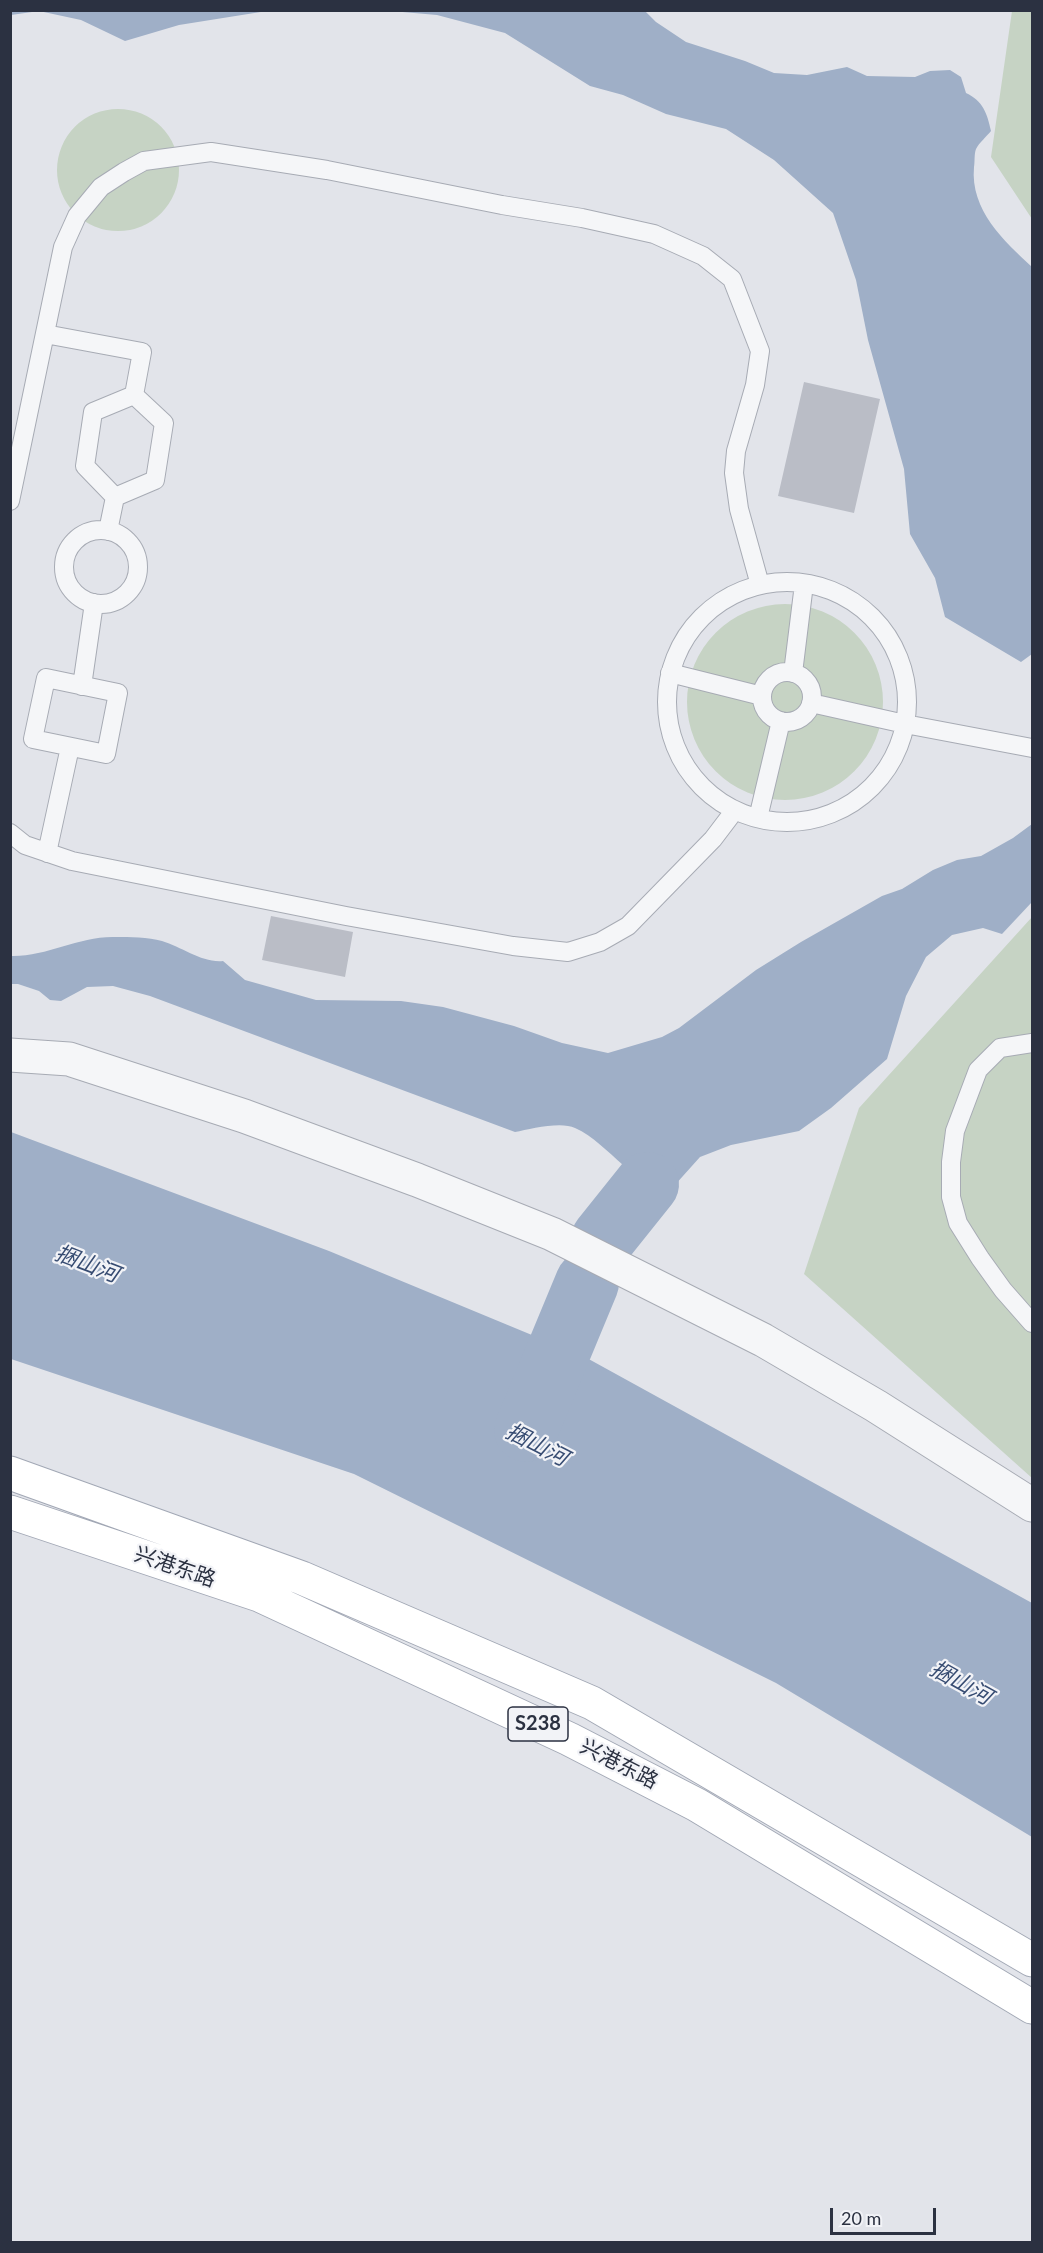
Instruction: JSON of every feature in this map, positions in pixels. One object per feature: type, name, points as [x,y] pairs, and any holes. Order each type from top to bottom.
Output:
[{"type":"main road","name":"兴港东路","points":[[10,1473],[302,1578],[592,1703],[1032,1960]]},
{"type":"main road","name":"兴港东路","points":[[10,1512],[259,1595],[569,1738],[697,1805],[1032,2007]]},
{"type":"street","points":[[10,1055],[69,1059],[244,1116],[417,1180],[552,1234],[763,1340],[876,1406],[1032,1505]]},
{"type":"lane","points":[[10,501],[63,247],[77,216],[101,187],[144,161],[211,152],[327,170],[502,205],[582,218],[654,234],[703,256],[732,279],[760,351],[755,385],[736,451],[734,473],[739,509],[760,585]]},
{"type":"lane","points":[[45,334],[142,351],[134,395]]},
{"type":"lane","points":[[115,497],[155,480],[164,423],[134,395]]},
{"type":"lane","points":[[115,497],[84,466],[93,412],[134,395]]},
{"type":"lane","points":[[108,531],[115,497]]},
{"type":"lane","points":[[90,531],[108,531],[122,536],[130,544],[135,553],[136,576],[131,587],[123,596],[112,602],[94,603],[78,596],[70,587],[65,576],[66,553],[79,536],[90,531]]},
{"type":"lane","points":[[777,581],[804,584],[816,584],[852,600],[881,627],[900,661],[908,699],[902,739],[885,773],[857,801],[822,818],[783,823],[745,815],[709,795],[682,764],[668,726],[666,685],[679,646],[703,614],[737,591],[777,581]]},
{"type":"lane","points":[[793,673],[804,584]]},
{"type":"lane","points":[[82,686],[94,603]]},
{"type":"lane","points":[[670,673],[762,696]]},
{"type":"lane","points":[[793,673],[806,681],[812,695],[812,703],[804,716],[789,722],[781,721],[773,718],[767,712],[762,696],[764,687],[776,674],[793,673]]},
{"type":"lane","points":[[46,678],[82,686],[118,693],[106,754],[33,739],[46,678]]},
{"type":"lane","points":[[812,703],[904,724],[1032,748]]},
{"type":"lane","points":[[758,818],[781,721]]},
{"type":"lane","points":[[47,853],[70,747]]},
{"type":"lane","points":[[10,833],[25,845],[72,861],[346,916],[513,946],[567,952],[600,942],[628,926],[713,839],[735,810]]},
{"type":"lane","points":[[1032,1042],[1000,1048],[978,1070],[955,1131],[951,1162],[951,1197],[958,1223],[980,1258],[1003,1290],[1032,1323]]},
{"type":"green space","points":[[1012,11],[1032,11],[1032,219],[991,157]]},
{"type":"green space","points":[[118,109],[141,114],[152,119],[161,127],[169,136],[174,147],[179,170],[174,193],[169,204],[161,213],[152,221],[141,226],[118,231],[95,226],[84,221],[75,213],[67,204],[62,193],[57,170],[62,147],[67,136],[75,127],[84,119],[95,114]]},
{"type":"green space","points":[[775,604],[795,604],[831,615],[861,640],[876,664],[883,692],[883,712],[876,740],[861,764],[847,778],[823,793],[795,800],[775,800],[739,789],[709,764],[694,740],[687,712],[687,692],[698,656],[723,626],[747,611]]},
{"type":"green space","points":[[1032,917],[1032,1478],[804,1274],[859,1108]]},
{"type":"water","points":[[11,10],[267,11],[179,25],[125,41],[81,20],[39,11],[11,15]]},
{"type":"water","points":[[391,11],[645,11],[656,22],[686,42],[774,73],[807,75],[847,67],[867,76],[915,77],[930,71],[950,70],[961,77],[966,93],[977,100],[983,108],[991,131],[975,151],[974,183],[977,197],[983,211],[1000,235],[1032,267],[1032,654],[1021,662],[945,617],[935,578],[910,534],[904,469],[868,340],[856,280],[833,213],[774,160],[726,129],[666,114],[623,95],[590,86],[505,33],[437,15]]},
{"type":"water","points":[[1032,824],[1032,902],[1002,934],[983,928],[952,935],[926,957],[906,996],[887,1059],[831,1108],[799,1131],[731,1145],[700,1157],[674,1186],[669,1207],[621,1184],[623,1165],[594,1140],[575,1128],[554,1125],[515,1132],[150,996],[113,986],[87,987],[61,1001],[50,1000],[39,991],[11,984],[11,956],[37,953],[102,938],[145,938],[162,941],[207,960],[223,961],[245,980],[316,1000],[401,1001],[443,1007],[514,1026],[562,1043],[608,1053],[662,1037],[679,1028],[756,970],[801,942],[882,896],[902,889],[933,870],[957,860],[981,856]]},
{"type":"water","name":"捆山河","points":[[11,1132],[329,1251],[585,1357],[1032,1603],[1032,1837],[776,1683],[354,1474],[11,1359]]},
{"type":"building","points":[[804,382],[880,399],[854,513],[778,496]]},
{"type":"building","points":[[271,916],[353,932],[345,977],[262,960]]},
{"type":"waterway","points":[[603,1239],[647,1184]]},
{"type":"waterway","name":"捆山河","points":[[526,1430],[587,1283]]}]
